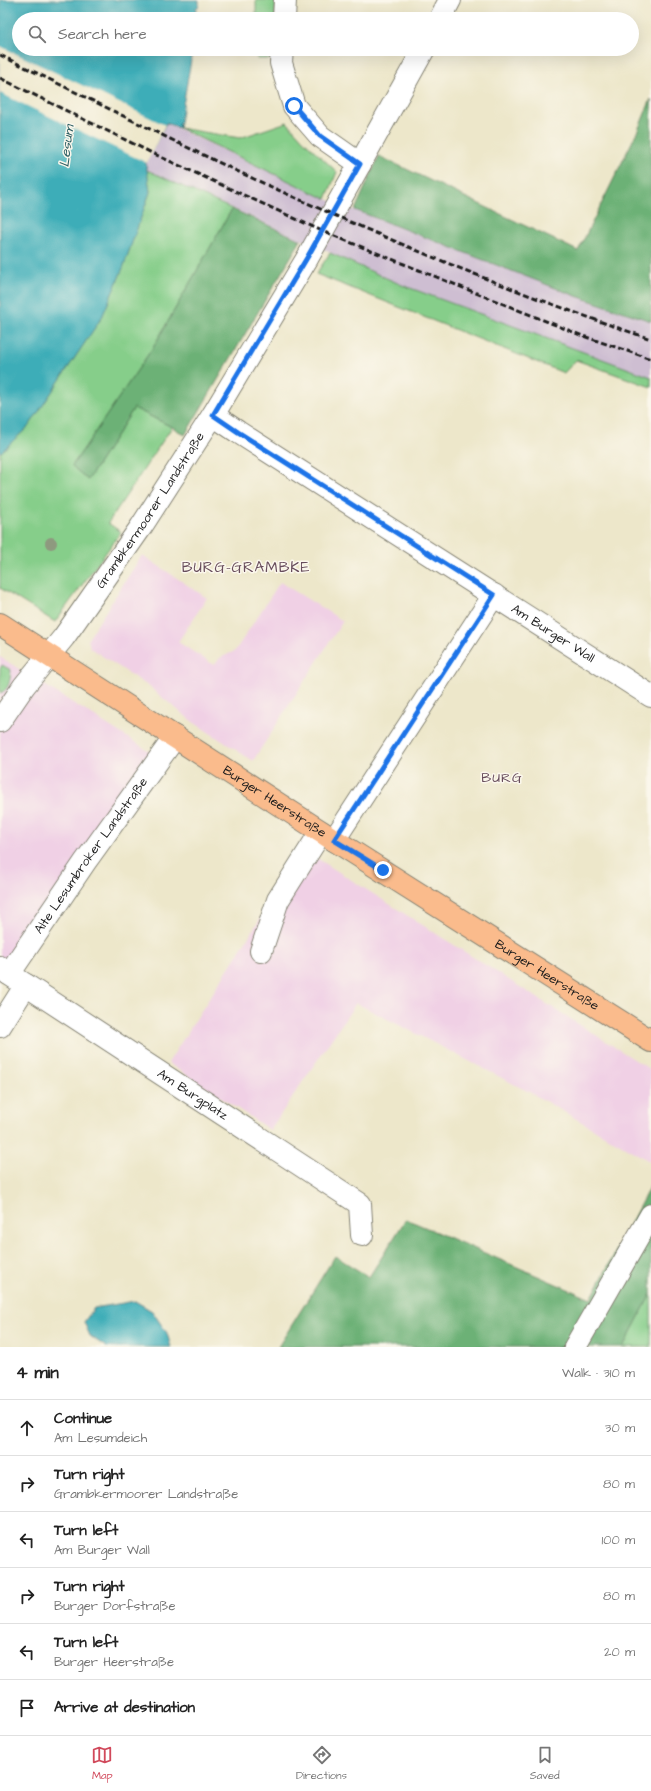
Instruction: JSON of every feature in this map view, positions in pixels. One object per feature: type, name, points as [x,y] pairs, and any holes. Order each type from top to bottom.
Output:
[{"type":"main road","name":"Burger Heerstraße","points":[[0,624],[49,654],[328,836],[651,1041]]},
{"type":"street","points":[[284,12],[285,0]]},
{"type":"street","points":[[444,12],[450,0]]},
{"type":"street","points":[[282,56],[281,63],[294,106],[320,136],[360,164]]},
{"type":"street","name":"Grambkermoorer Landstraße","points":[[0,721],[24,686],[64,637],[141,527],[213,415],[308,256],[420,56]]},
{"type":"street","name":"Am Burger Wall","points":[[213,415],[651,696]]},
{"type":"street","points":[[261,951],[278,900],[328,836],[494,595]]},
{"type":"street","name":"Alte Lesumbroker Landstraße","points":[[0,1026],[12,976],[85,862],[175,737]]},
{"type":"street","name":"Am Burgplatz","points":[[12,976],[360,1204],[362,1235]]},
{"type":"street","points":[[575,1347],[651,1215]]},
{"type":"shaded area","points":[[166,123],[326,199],[576,296],[651,321],[651,377],[402,285],[147,170],[146,163]]},
{"type":"shaded area","points":[[142,555],[207,598],[178,642],[214,665],[220,658],[235,651],[280,582],[343,621],[253,761],[193,722],[148,686],[90,648],[88,639]]},
{"type":"shaded area","points":[[0,657],[160,758],[0,976]]},
{"type":"shaded area","points":[[304,850],[651,1070],[651,1162],[533,1094],[356,1003],[270,1130],[168,1063]]},
{"type":"green space","points":[[256,0],[276,0],[275,12],[256,12]]},
{"type":"green space","points":[[257,56],[273,56],[273,59],[257,59]]},
{"type":"green space","points":[[651,99],[651,321],[576,296],[355,210],[379,156],[578,251],[638,130]]},
{"type":"green space","points":[[287,122],[303,140],[337,172],[326,199],[179,128],[240,138]]},
{"type":"green space","points":[[147,170],[232,209],[154,346],[72,466],[88,480],[134,408],[172,427],[108,523],[121,532],[55,622],[0,588],[0,453],[29,426],[102,317],[123,268],[150,192]]},
{"type":"green space","points":[[232,209],[301,240],[185,435],[134,408],[88,480],[72,466],[154,346]]},
{"type":"green space","points":[[330,253],[402,285],[651,377],[651,387],[576,360],[564,373],[316,274]]},
{"type":"green space","points":[[2,665],[11,670],[8,687],[0,693],[0,669]]},
{"type":"green space","points":[[651,1184],[651,1294],[623,1347],[278,1347],[335,1256],[369,1277],[406,1219],[591,1299]]},
{"type":"green space","points":[[651,1294],[651,1347],[623,1347]]},
{"type":"water","name":"Lesum","points":[[0,0],[199,0],[199,6],[196,8],[196,12],[12,12],[12,56],[192,56],[179,128],[166,123],[146,163],[150,192],[123,268],[102,317],[29,426],[0,453]]},
{"type":"water","points":[[135,1301],[152,1311],[167,1333],[171,1347],[106,1347],[90,1336],[84,1322],[94,1308]]},
{"type":"pier","points":[[0,46],[12,52],[12,56],[21,56],[165,125],[147,163],[0,93]]},
{"type":"railway","points":[[0,55],[222,164],[351,223],[500,284],[600,322],[651,339]]},
{"type":"railway","points":[[0,78],[152,153],[322,231],[583,336],[651,359]]},
{"type":"district","name":"BURG-GRAMBKE","points":[[246,567]]},
{"type":"district","name":"BURG","points":[[502,778]]},
{"type":"route","points":[[294,106],[320,136],[360,164],[308,256],[213,415],[494,595],[334,840],[383,870]]}]
